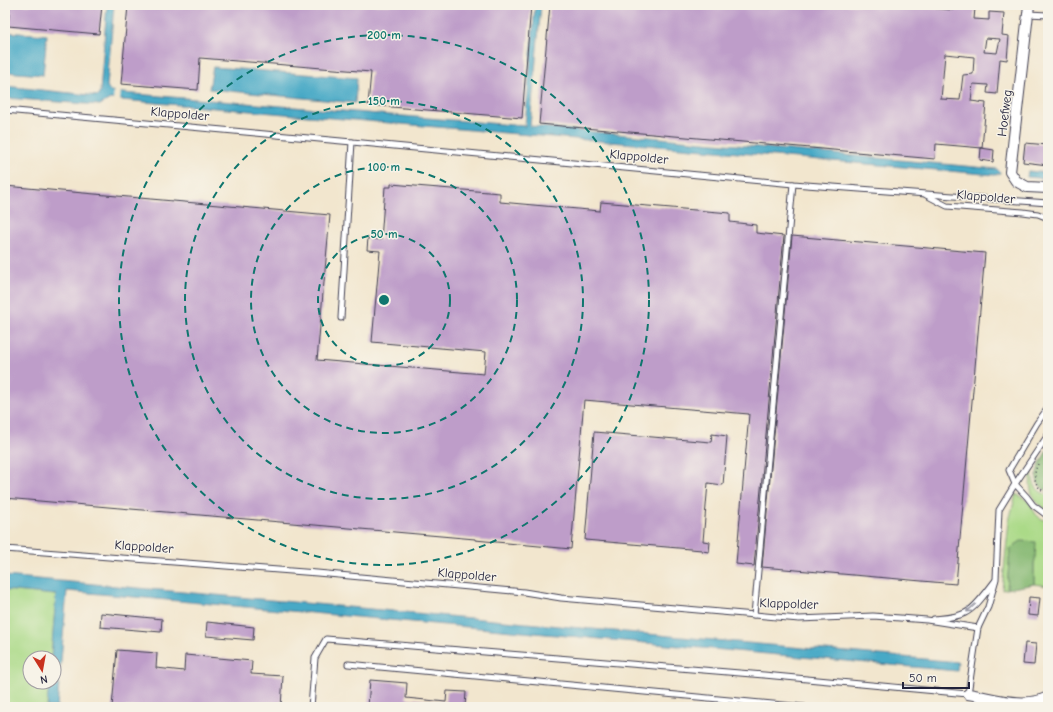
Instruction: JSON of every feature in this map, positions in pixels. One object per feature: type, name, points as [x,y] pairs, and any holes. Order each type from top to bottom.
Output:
[{"type":"street","name":"Hoefweg","points":[[1029,9],[1010,172],[1016,181],[1027,187],[1048,188]]},
{"type":"street","points":[[968,694],[1013,702],[1029,703],[1040,701],[1048,697]]},
{"type":"lane","name":"Hoefweg","points":[[1029,9],[1048,15]]},
{"type":"lane","name":"Klappolder","points":[[5,110],[793,184],[1048,203]]},
{"type":"lane","points":[[341,318],[352,142]]},
{"type":"lane","points":[[754,615],[793,184]]},
{"type":"lane","name":"Klappolder","points":[[923,194],[946,206],[1031,213],[1048,218]]},
{"type":"lane","points":[[1048,408],[1037,423],[1009,470],[1015,484],[1033,505],[1048,515]]},
{"type":"lane","points":[[311,707],[315,658],[326,639],[764,675],[968,694],[978,628],[988,607],[996,579],[999,510],[1048,435]]},
{"type":"lane","name":"Klappolder","points":[[5,549],[317,573],[524,592],[561,598],[799,619],[873,616],[927,620],[978,628]]},
{"type":"lane","name":"Klappolder","points":[[927,620],[954,617],[966,613],[975,605],[996,579]]},
{"type":"lane","points":[[348,664],[804,707]]},
{"type":"path","points":[[1041,458],[1036,468],[1035,479],[1040,488],[1048,493]]},
{"type":"green space","points":[[1048,449],[1048,491],[1038,483],[1037,472]]},
{"type":"green space","points":[[1032,469],[1036,487],[1042,493],[1048,495],[1048,510],[1037,502],[1032,493],[1030,482]]},
{"type":"green space","points":[[1016,494],[1025,499],[1031,505],[1039,517],[1048,521],[1048,586],[1034,584],[1035,560],[1010,550],[1007,589],[1002,590],[1009,521]]},
{"type":"green space","points":[[1021,541],[1036,542],[1034,584],[1007,589],[1010,550]]},
{"type":"green space","points":[[5,590],[56,595],[52,650],[22,650],[22,690],[48,690],[47,707],[5,707]]},
{"type":"water","points":[[107,5],[114,5],[107,86],[110,91],[525,126],[535,5],[541,5],[530,126],[997,169],[1000,173],[995,175],[110,99],[100,105],[5,98],[5,86],[98,96],[100,92]]},
{"type":"water","points":[[5,32],[47,35],[43,75],[5,72]]},
{"type":"water","points":[[213,67],[357,78],[355,103],[209,89]]},
{"type":"water","points":[[1028,171],[1048,173],[1048,179],[1027,177]]},
{"type":"water","points":[[5,576],[958,662],[957,671],[67,591],[62,650],[52,650],[56,595],[5,590]]},
{"type":"water","points":[[48,690],[58,690],[57,707],[47,707]]},
{"type":"pier","points":[[114,89],[121,90],[120,101],[113,101]]},
{"type":"building","points":[[10,5],[102,5],[99,34],[8,26]]},
{"type":"building","points":[[128,5],[531,5],[522,118],[368,105],[371,72],[200,58],[198,90],[121,84]]},
{"type":"building","points":[[550,5],[894,5],[953,10],[953,6],[975,8],[974,19],[989,20],[989,12],[1004,13],[1002,35],[1009,36],[1007,60],[1000,59],[997,94],[987,93],[988,85],[973,84],[971,101],[986,103],[982,148],[936,144],[935,159],[539,124]],"holes":[[[986,38],[1000,39],[997,53],[984,52]],[[945,54],[974,57],[973,74],[963,75],[960,100],[941,99]]]},
{"type":"building","points":[[1025,143],[1048,145],[1048,165],[1023,162]]},
{"type":"building","points":[[981,148],[994,150],[993,162],[980,160]]},
{"type":"building","points":[[391,184],[500,193],[500,202],[600,211],[601,202],[730,213],[730,222],[756,225],[756,233],[784,236],[754,566],[736,564],[749,414],[584,400],[571,549],[475,539],[5,498],[5,186],[330,215],[317,360],[484,374],[486,352],[372,342],[380,251],[367,250],[368,238],[381,240],[385,187],[391,187]]},
{"type":"building","points":[[792,236],[985,253],[956,584],[762,567]]},
{"type":"building","points":[[594,432],[711,442],[712,434],[727,436],[723,485],[708,483],[703,541],[710,542],[709,552],[702,550],[585,540]]},
{"type":"building","points":[[1029,597],[1040,598],[1038,616],[1028,615]]},
{"type":"building","points":[[101,613],[162,619],[161,632],[100,627]]},
{"type":"building","points":[[207,622],[254,627],[253,640],[206,636]]},
{"type":"building","points":[[1025,643],[1036,644],[1034,665],[1023,664]]},
{"type":"building","points":[[117,650],[157,653],[156,668],[184,671],[185,655],[252,661],[251,674],[283,676],[281,707],[112,707]]},
{"type":"building","points":[[370,680],[407,683],[406,698],[446,702],[447,691],[466,692],[465,707],[368,707]]}]
